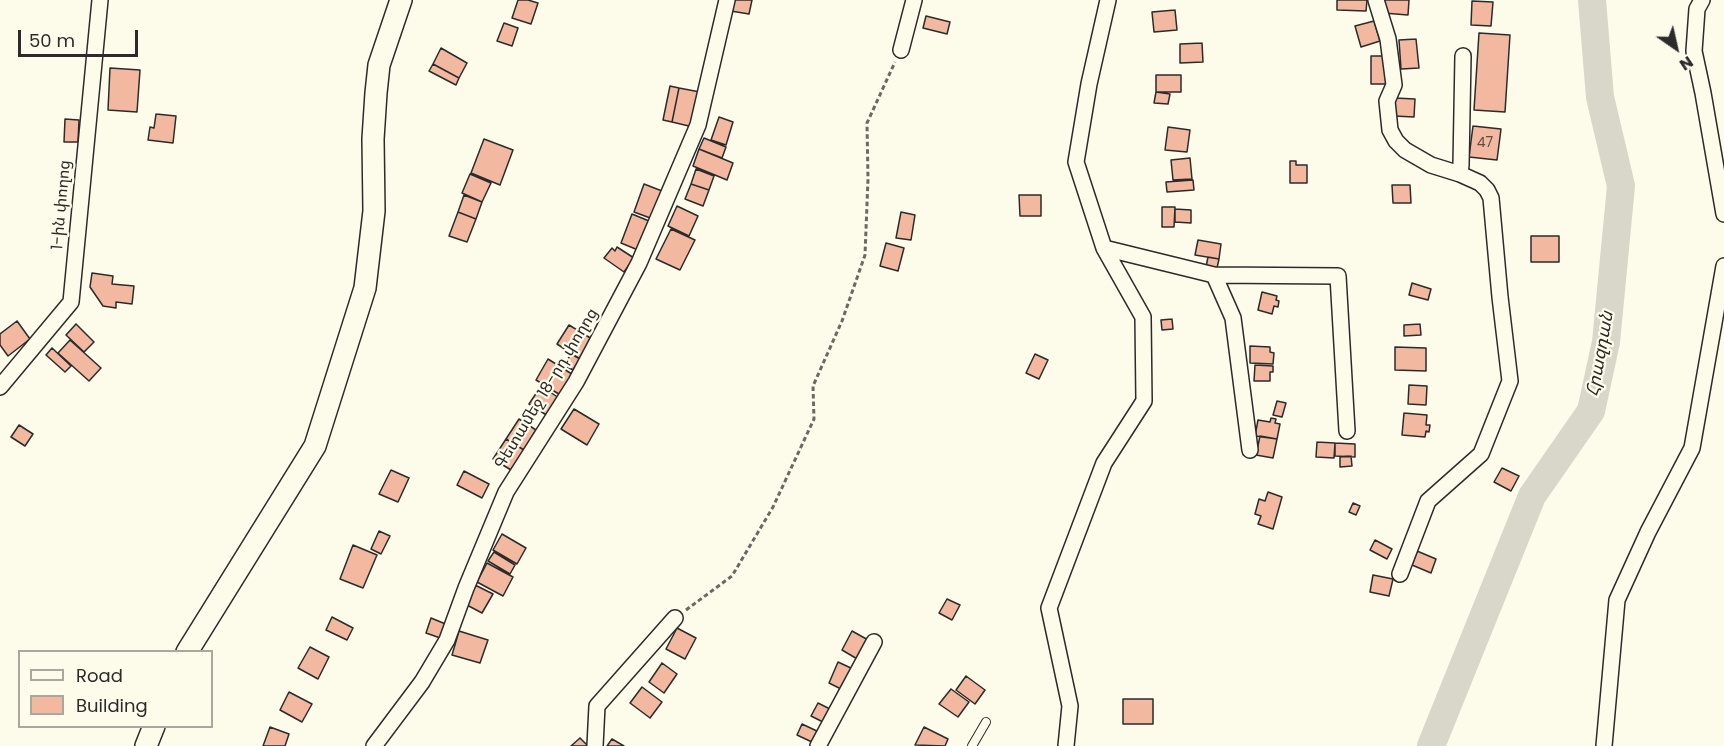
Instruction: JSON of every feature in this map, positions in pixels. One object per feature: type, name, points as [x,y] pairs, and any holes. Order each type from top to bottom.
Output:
[{"type":"street","name":"1-ին փողոց","points":[[0,387],[71,302],[100,0]]},
{"type":"street","points":[[188,650],[315,446],[365,288],[374,211],[373,139],[379,65],[401,0]]},
{"type":"street","name":"Գետամեջ 18-րդ փողոց","points":[[374,746],[422,682],[447,640],[506,492],[576,382],[639,263],[698,125],[727,0]]},
{"type":"street","points":[[901,50],[914,0]]},
{"type":"street","points":[[1066,746],[1070,706],[1049,608],[1104,463],[1144,400],[1143,317],[1104,248],[1076,162],[1089,84],[1108,0]]},
{"type":"street","points":[[1376,0],[1388,39],[1394,85],[1387,101],[1390,130],[1396,141],[1405,150],[1431,165],[1480,183],[1491,198],[1510,381],[1481,454],[1428,501],[1400,574]]},
{"type":"street","points":[[1702,0],[1697,9],[1694,51],[1724,214]]},
{"type":"street","points":[[1460,174],[1463,56]]},
{"type":"street","points":[[1104,248],[1214,275],[1338,276],[1347,430]]},
{"type":"street","points":[[1604,746],[1617,600],[1648,532],[1692,448],[1724,266]]},
{"type":"street","points":[[1214,275],[1233,318],[1250,450]]},
{"type":"street","points":[[595,746],[597,706],[675,618]]},
{"type":"street","points":[[818,746],[874,642]]},
{"type":"street","points":[[146,746],[153,728]]},
{"type":"lane","points":[[972,746],[986,722]]},
{"type":"path","points":[[675,618],[732,576],[773,507],[814,419],[813,386],[842,321],[866,255],[867,123],[901,50]]},
{"type":"building","points":[[518,0],[538,3],[531,24],[512,18]]},
{"type":"building","points":[[734,0],[752,0],[749,14],[731,11]]},
{"type":"building","points":[[1337,0],[1367,0],[1366,11],[1337,10]]},
{"type":"building","points":[[1384,0],[1409,0],[1408,15],[1383,13]]},
{"type":"building","points":[[1472,1],[1493,2],[1491,26],[1471,25]]},
{"type":"building","points":[[1175,10],[1177,30],[1154,32],[1152,12]]},
{"type":"building","points":[[926,16],[950,22],[947,34],[923,28]]},
{"type":"building","points":[[1374,21],[1380,41],[1361,47],[1355,26]]},
{"type":"building","points":[[504,23],[518,28],[512,46],[497,41]]},
{"type":"building","points":[[1479,33],[1510,35],[1505,112],[1474,110]]},
{"type":"building","points":[[1416,39],[1419,68],[1401,69],[1399,40]]},
{"type":"building","points":[[1202,43],[1203,62],[1180,63],[1180,44]]},
{"type":"building","points":[[441,48],[467,63],[459,78],[433,64]]},
{"type":"building","points":[[1371,56],[1386,56],[1386,84],[1371,84]]},
{"type":"building","points":[[433,64],[459,78],[456,85],[429,71]]},
{"type":"building","points":[[110,68],[140,70],[137,112],[108,110]]},
{"type":"building","points":[[1156,75],[1181,75],[1181,92],[1156,92]]},
{"type":"building","points":[[670,86],[679,88],[672,122],[663,120]]},
{"type":"building","points":[[679,88],[700,92],[693,127],[672,122]]},
{"type":"building","points":[[1156,92],[1170,94],[1168,104],[1154,103]]},
{"type":"building","points":[[1395,98],[1415,99],[1414,117],[1394,116]]},
{"type":"building","points":[[156,114],[176,116],[173,143],[148,140],[150,127],[154,128]]},
{"type":"building","points":[[719,117],[733,122],[726,145],[711,140]]},
{"type":"building","points":[[65,119],[79,120],[78,142],[64,142]]},
{"type":"building","points":[[1473,126],[1501,129],[1497,160],[1469,157]]},
{"type":"building","points":[[1168,127],[1190,130],[1187,152],[1165,150]]},
{"type":"building","points":[[704,138],[726,147],[722,158],[699,149]]},
{"type":"building","points":[[484,139],[513,150],[500,185],[471,173]]},
{"type":"building","points":[[699,149],[733,163],[727,180],[693,166]]},
{"type":"building","points":[[1190,158],[1192,179],[1173,180],[1171,160]]},
{"type":"building","points":[[1290,161],[1296,161],[1296,165],[1307,165],[1307,183],[1290,183]]},
{"type":"building","points":[[696,169],[714,176],[709,190],[691,184]]},
{"type":"building","points":[[470,174],[491,183],[482,202],[462,193]]},
{"type":"building","points":[[1193,180],[1194,190],[1167,192],[1166,182]]},
{"type":"building","points":[[644,184],[662,191],[653,219],[634,212]]},
{"type":"building","points":[[691,184],[709,190],[703,206],[685,199]]},
{"type":"building","points":[[1392,185],[1410,185],[1411,203],[1393,203]]},
{"type":"building","points":[[464,195],[482,202],[476,219],[458,212]]},
{"type":"building","points":[[1019,195],[1041,195],[1041,216],[1020,216]]},
{"type":"building","points":[[677,206],[698,216],[689,236],[668,226]]},
{"type":"building","points":[[1162,207],[1175,207],[1174,227],[1162,227]]},
{"type":"building","points":[[1175,209],[1191,210],[1191,223],[1175,222]]},
{"type":"building","points":[[458,212],[476,219],[467,242],[449,236]]},
{"type":"building","points":[[901,212],[915,215],[911,240],[896,238]]},
{"type":"building","points":[[632,214],[649,221],[638,250],[621,243]]},
{"type":"building","points":[[671,229],[695,240],[680,270],[656,259]]},
{"type":"building","points":[[1531,236],[1559,236],[1559,262],[1531,262]]},
{"type":"building","points":[[1198,240],[1221,244],[1219,259],[1195,255]]},
{"type":"building","points":[[886,243],[904,248],[898,271],[880,266]]},
{"type":"building","points":[[617,247],[634,258],[624,272],[604,258],[612,248],[615,251]]},
{"type":"building","points":[[1208,257],[1219,259],[1217,268],[1206,267]]},
{"type":"building","points":[[92,273],[113,276],[112,284],[134,286],[132,304],[116,302],[116,308],[103,306],[90,287]]},
{"type":"building","points":[[1412,283],[1431,289],[1428,300],[1409,295]]},
{"type":"building","points":[[1262,292],[1277,296],[1278,307],[1274,306],[1272,314],[1258,310]]},
{"type":"building","points":[[1172,319],[1173,329],[1162,330],[1161,320]]},
{"type":"building","points":[[17,321],[30,339],[8,356],[0,345],[0,334]]},
{"type":"building","points":[[76,324],[94,342],[84,352],[66,335]]},
{"type":"building","points":[[1420,324],[1421,335],[1404,336],[1404,325]]},
{"type":"building","points":[[569,325],[592,339],[580,359],[557,344]]},
{"type":"building","points":[[70,340],[101,368],[89,381],[58,353]]},
{"type":"building","points":[[1250,346],[1270,347],[1270,352],[1274,353],[1273,364],[1250,363]]},
{"type":"building","points":[[1395,347],[1426,348],[1426,371],[1395,370]]},
{"type":"building","points":[[52,348],[71,366],[65,372],[46,355]]},
{"type":"building","points":[[571,354],[580,359],[573,370],[564,365]]},
{"type":"building","points":[[1035,354],[1048,360],[1039,379],[1026,373]]},
{"type":"building","points":[[548,359],[575,376],[562,396],[536,380]]},
{"type":"building","points":[[1255,365],[1273,366],[1270,381],[1254,381]]},
{"type":"building","points":[[1409,385],[1427,386],[1426,405],[1408,404]]},
{"type":"building","points":[[541,386],[559,398],[548,416],[529,404]]},
{"type":"building","points":[[1277,401],[1286,403],[1282,417],[1273,415]]},
{"type":"building","points":[[574,409],[599,424],[587,445],[561,429]]},
{"type":"building","points":[[1404,413],[1427,415],[1426,425],[1430,425],[1425,437],[1402,435]]},
{"type":"building","points":[[1271,418],[1276,419],[1275,423],[1280,424],[1277,439],[1255,436],[1258,420],[1270,422]]},
{"type":"building","points":[[519,419],[536,430],[524,450],[506,439]]},
{"type":"building","points":[[19,425],[33,434],[25,446],[11,437]]},
{"type":"building","points":[[1260,436],[1277,439],[1273,458],[1256,455]]},
{"type":"building","points":[[506,439],[524,450],[511,470],[493,459]]},
{"type":"building","points":[[1317,442],[1335,443],[1334,458],[1316,457]]},
{"type":"building","points":[[1335,443],[1355,444],[1355,457],[1335,456]]},
{"type":"building","points":[[1351,456],[1352,466],[1340,467],[1340,457]]},
{"type":"building","points":[[1502,468],[1519,476],[1511,491],[1494,482]]},
{"type":"building","points":[[391,470],[409,478],[398,502],[379,494]]},
{"type":"building","points":[[464,471],[489,484],[482,498],[457,485]]},
{"type":"building","points":[[1268,492],[1282,497],[1273,529],[1258,524],[1261,516],[1255,514],[1259,499],[1265,501]]},
{"type":"building","points":[[1353,503],[1360,506],[1356,515],[1349,512]]},
{"type":"building","points":[[379,531],[390,536],[381,554],[371,549]]},
{"type":"building","points":[[502,534],[526,548],[517,564],[493,550]]},
{"type":"building","points":[[1375,540],[1392,549],[1387,559],[1370,550]]},
{"type":"building","points":[[353,545],[377,555],[363,588],[340,579]]},
{"type":"building","points":[[1417,551],[1436,559],[1431,573],[1412,565]]},
{"type":"building","points":[[494,552],[515,565],[510,574],[488,561]]},
{"type":"building","points":[[487,563],[513,577],[503,596],[477,582]]},
{"type":"building","points":[[1373,575],[1393,579],[1389,596],[1370,592]]},
{"type":"building","points":[[475,585],[493,594],[482,613],[465,604]]},
{"type":"building","points":[[947,599],[960,605],[952,620],[939,613]]},
{"type":"building","points":[[332,617],[353,628],[347,640],[326,630]]},
{"type":"building","points":[[431,618],[448,625],[443,639],[426,633]]},
{"type":"building","points":[[677,628],[696,638],[685,659],[666,649]]},
{"type":"building","points":[[459,631],[488,640],[480,663],[452,655]]},
{"type":"building","points":[[852,631],[870,641],[859,660],[842,650]]},
{"type":"building","points":[[310,647],[329,657],[318,679],[298,668]]},
{"type":"building","points":[[838,662],[853,669],[843,690],[829,683]]},
{"type":"building","points":[[662,663],[677,674],[664,693],[649,682]]},
{"type":"building","points":[[966,676],[985,690],[975,704],[956,690]]},
{"type":"building","points":[[642,687],[662,702],[650,718],[630,703]]},
{"type":"building","points":[[951,689],[969,702],[958,717],[939,704]]},
{"type":"building","points":[[289,692],[312,704],[302,722],[280,710]]},
{"type":"building","points":[[1123,699],[1153,699],[1153,724],[1123,724]]},
{"type":"building","points":[[818,703],[832,710],[825,723],[811,716]]},
{"type":"building","points":[[802,724],[819,732],[814,743],[797,735]]},
{"type":"building","points":[[270,727],[289,734],[285,746],[263,746]]},
{"type":"building","points":[[924,727],[948,739],[945,746],[915,745]]},
{"type":"building","points":[[580,738],[588,746],[571,746]]},
{"type":"building","points":[[612,739],[624,746],[607,746]]},
{"type":"waterway","name":"Հրազդան","points":[[1431,746],[1532,496],[1591,411],[1606,342],[1621,186],[1600,97],[1592,0]]}]
